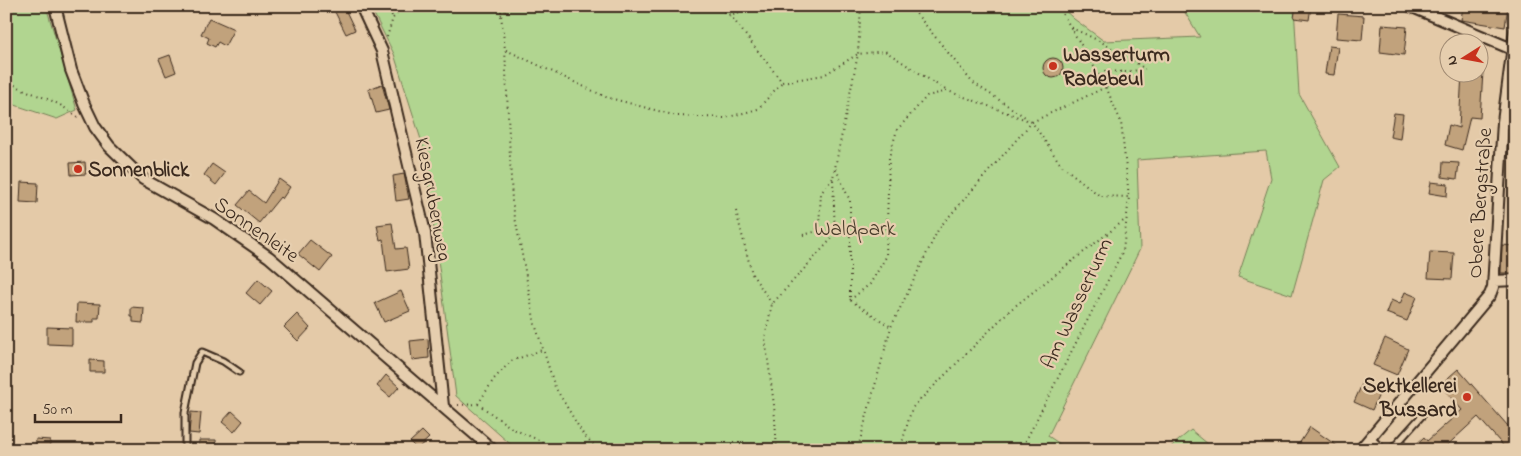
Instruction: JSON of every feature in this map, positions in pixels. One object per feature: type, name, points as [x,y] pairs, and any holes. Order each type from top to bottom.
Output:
[{"type":"street","name":"Sonnenleite","points":[[55,6],[71,70],[84,104],[95,127],[109,146],[143,179],[214,219],[270,257],[493,450]]},
{"type":"street","name":"Kiesgrubenweg","points":[[361,6],[382,51],[425,233],[443,406]]},
{"type":"street","points":[[1411,7],[1512,49]]},
{"type":"street","name":"Obere Bergstraße","points":[[1360,450],[1490,295],[1494,281],[1503,122],[1515,31]]},
{"type":"street","points":[[1503,122],[1515,124]]},
{"type":"street","points":[[1494,281],[1515,280]]},
{"type":"lane","points":[[185,450],[185,413],[195,362],[198,356],[202,352],[224,361],[239,372]]},
{"type":"lane","points":[[1390,450],[1426,411]]},
{"type":"lane","points":[[1371,438],[1384,450]]},
{"type":"path","points":[[387,6],[392,18]]},
{"type":"path","points":[[382,51],[392,18],[406,6]]},
{"type":"path","points":[[502,6],[512,201],[535,324],[555,387],[583,434],[599,450]]},
{"type":"path","points":[[501,15],[512,6]]},
{"type":"path","points":[[716,6],[730,15],[782,82]]},
{"type":"path","points":[[730,15],[760,6]]},
{"type":"path","points":[[777,450],[774,405],[765,338],[772,304],[835,235],[833,178],[858,54],[861,6]]},
{"type":"path","points":[[910,6],[972,82],[1032,122],[1062,165],[1100,196],[1129,197]]},
{"type":"path","name":"Am Wasserturm","points":[[1021,450],[1122,251],[1129,197],[1121,122],[1104,82],[1058,6]]},
{"type":"path","points":[[1072,28],[1088,35],[1145,69],[1126,72],[1105,71],[1104,82]]},
{"type":"path","points":[[505,50],[606,97],[677,116],[725,118],[758,109],[782,82],[824,75],[858,54],[885,51],[948,92],[1032,122]]},
{"type":"path","points":[[6,80],[52,101],[83,120]]},
{"type":"path","points":[[855,450],[858,448],[891,327],[939,228],[1032,122],[1106,87]]},
{"type":"path","points":[[850,300],[870,284],[886,257],[889,157],[897,130],[927,96],[948,92]]},
{"type":"path","points":[[835,168],[850,201],[850,300]]},
{"type":"path","points":[[803,235],[814,232],[819,226],[821,193],[833,178]]},
{"type":"path","points":[[736,211],[752,274],[772,304]]},
{"type":"path","points":[[900,450],[912,408],[1010,310],[1126,220]]},
{"type":"path","points":[[850,300],[891,327]]},
{"type":"path","points":[[478,404],[494,379],[511,361],[543,350]]},
{"type":"path","points":[[443,406],[478,404],[513,429],[562,450]]},
{"type":"green space","points":[[6,6],[46,6],[77,110],[57,119],[6,102]]},
{"type":"green space","name":"Waldpark","points":[[370,6],[1060,6],[1104,41],[1200,37],[1181,6],[1294,6],[1299,94],[1340,167],[1324,180],[1292,295],[1238,277],[1271,178],[1266,151],[1137,160],[1140,249],[1048,436],[1069,450],[517,450],[456,396],[423,146],[394,54]]},
{"type":"green space","points":[[1191,430],[1208,444],[1201,450],[1167,450]]},
{"type":"building","points":[[1296,6],[1311,6],[1309,20],[1294,18]]},
{"type":"building","points":[[1463,6],[1508,6],[1505,27],[1461,20]]},
{"type":"building","points":[[344,7],[355,30],[346,34],[335,12]]},
{"type":"building","points":[[1338,14],[1364,16],[1362,40],[1336,38]]},
{"type":"building","points":[[209,18],[234,29],[225,46],[218,42],[215,47],[207,43],[209,38],[201,34]]},
{"type":"building","points":[[1382,25],[1407,27],[1404,55],[1380,52]]},
{"type":"building","points":[[1329,46],[1338,47],[1334,75],[1325,74]]},
{"type":"building","points":[[170,55],[176,72],[166,76],[159,59]]},
{"type":"building","name":"Wasserturm Radebeul","points":[[1053,58],[1060,61],[1063,68],[1060,75],[1053,78],[1046,75],[1043,68],[1046,61]]},
{"type":"building","points":[[1461,82],[1482,82],[1480,118],[1470,117],[1462,150],[1445,145],[1449,125],[1459,128]]},
{"type":"building","points":[[382,84],[389,110],[376,113],[369,89]]},
{"type":"building","points":[[1394,113],[1403,114],[1400,139],[1390,137]]},
{"type":"building","name":"Sonnenblick","points":[[85,162],[86,174],[71,175],[70,163]]},
{"type":"building","points":[[1443,162],[1459,163],[1457,179],[1442,177]]},
{"type":"building","points":[[212,164],[225,173],[216,185],[204,175]]},
{"type":"building","points":[[404,174],[409,199],[396,201],[393,176]]},
{"type":"building","points":[[279,179],[290,187],[282,199],[280,197],[259,223],[237,205],[249,191],[264,203]]},
{"type":"building","points":[[21,182],[38,183],[37,203],[20,202]]},
{"type":"building","points":[[1431,182],[1448,184],[1447,196],[1429,193]]},
{"type":"building","points":[[392,223],[396,249],[406,248],[409,269],[387,272],[383,239],[380,240],[377,225]]},
{"type":"building","points":[[310,240],[332,257],[320,272],[298,254]]},
{"type":"building","points":[[1502,245],[1515,246],[1515,273],[1501,273]]},
{"type":"building","points":[[1430,252],[1454,253],[1452,279],[1428,278]]},
{"type":"building","points":[[258,279],[272,291],[260,305],[246,293]]},
{"type":"building","points":[[401,291],[410,311],[384,322],[375,303]]},
{"type":"building","points":[[1405,292],[1417,297],[1407,321],[1386,313],[1391,300],[1400,304]]},
{"type":"building","points":[[77,303],[100,304],[99,318],[94,318],[94,322],[76,322]]},
{"type":"building","points":[[131,307],[144,308],[143,323],[133,322]]},
{"type":"building","points":[[297,314],[310,328],[298,341],[284,327]]},
{"type":"building","points":[[47,327],[72,328],[72,345],[47,344]]},
{"type":"building","points":[[1385,338],[1408,349],[1397,375],[1373,365]]},
{"type":"building","points":[[428,339],[429,358],[412,360],[410,341]]},
{"type":"building","points":[[90,360],[104,361],[104,372],[90,372]]},
{"type":"building","name":"Sektkellerei Bussard","points":[[1458,369],[1515,434],[1515,450],[1507,450],[1478,417],[1442,450],[1410,450],[1424,437],[1427,441],[1462,410],[1440,385]]},
{"type":"building","points":[[386,375],[399,387],[390,397],[377,386]]},
{"type":"building","points":[[1363,382],[1381,390],[1372,410],[1354,402]]},
{"type":"building","points":[[232,411],[243,421],[234,432],[222,422]]},
{"type":"building","points":[[191,412],[201,413],[199,434],[189,433]]},
{"type":"building","points":[[1310,427],[1343,450],[1295,450]]},
{"type":"building","points":[[422,431],[429,438],[417,449],[410,442]]},
{"type":"building","points":[[36,439],[50,440],[50,450],[35,450]]},
{"type":"building","points":[[199,440],[216,440],[216,450],[199,450]]},
{"type":"place","name":"Wasserturm Radebeul","points":[[1053,66]]},
{"type":"place","name":"Sonnenblick","points":[[78,169]]},
{"type":"place","name":"Sektkellerei Bussard","points":[[1467,397]]}]
